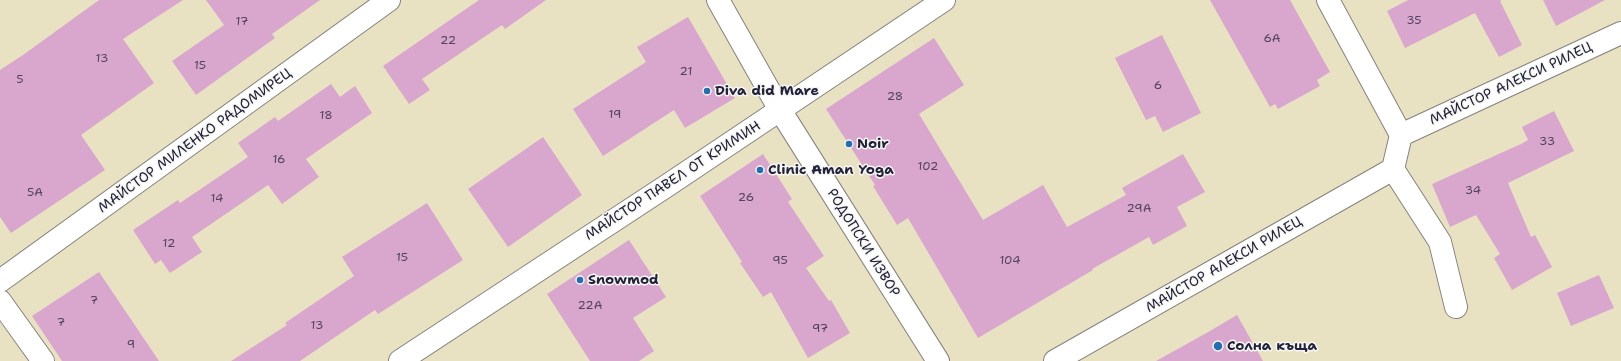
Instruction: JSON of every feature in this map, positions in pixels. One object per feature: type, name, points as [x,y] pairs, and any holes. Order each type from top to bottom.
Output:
[{"type":"street","name":"МАЙСТОР МИЛЕНКО РАДОМИРЕЦ","points":[[0,281],[389,0]]},
{"type":"street","name":"РОДОПСКИ ИЗВОР","points":[[718,0],[780,110],[938,361]]},
{"type":"street","name":"МАЙСТОР ПАВЕЛ ОТ КРИМИН","points":[[400,361],[944,0]]},
{"type":"street","points":[[1328,0],[1401,135],[1394,169],[1440,242],[1456,307]]},
{"type":"street","name":"МАЙСТОР АЛЕКСИ РИЛЕЦ","points":[[1401,135],[1621,33]]},
{"type":"street","name":"МАЙСТОР АЛЕКСИ РИЛЕЦ","points":[[1054,361],[1394,169]]},
{"type":"street","points":[[0,301],[43,361]]},
{"type":"building","points":[[99,0],[183,0],[123,39],[154,83],[81,135],[105,170],[11,233],[0,217],[0,70]]},
{"type":"building","points":[[206,0],[320,0],[272,34],[275,38],[196,95],[172,61],[224,25]]},
{"type":"building","points":[[479,0],[546,0],[505,29],[502,25],[422,79],[430,90],[409,104],[383,66]]},
{"type":"building","points":[[1210,0],[1290,0],[1330,72],[1317,80],[1320,86],[1278,109],[1275,104],[1270,107]]},
{"type":"building","points":[[1408,0],[1502,0],[1500,1],[1522,45],[1499,57],[1475,13],[1405,48],[1387,11]]},
{"type":"building","points":[[1543,0],[1605,0],[1556,26]]},
{"type":"building","points":[[688,17],[735,98],[685,128],[674,110],[603,156],[573,109],[646,62],[637,47]]},
{"type":"building","points":[[1162,35],[1201,113],[1163,132],[1155,116],[1146,120],[1115,58]]},
{"type":"building","points":[[934,38],[964,85],[919,114],[983,220],[1043,185],[1067,227],[1126,195],[1122,188],[1183,154],[1205,192],[1177,207],[1187,226],[1153,245],[1149,237],[1092,269],[1093,270],[978,338],[908,218],[897,225],[873,186],[875,185],[826,109]]},
{"type":"building","points":[[331,84],[340,97],[355,86],[372,113],[306,159],[319,177],[282,204],[268,185],[192,237],[202,252],[170,273],[161,260],[155,264],[133,230],[178,200],[180,203],[248,157],[238,143],[275,117],[278,121]]},
{"type":"building","points":[[1554,111],[1574,151],[1508,183],[1531,237],[1535,235],[1552,267],[1512,290],[1494,258],[1500,254],[1476,215],[1450,227],[1432,184],[1528,140],[1522,127]]},
{"type":"building","points":[[543,137],[582,195],[508,247],[468,189]]},
{"type":"building","points":[[763,154],[792,199],[788,202],[824,256],[806,268],[829,301],[831,300],[850,333],[808,358],[771,292],[763,297],[740,263],[742,262],[700,196]]},
{"type":"building","points":[[427,203],[463,260],[378,314],[375,310],[300,361],[231,361],[287,325],[285,323],[354,276],[342,257]]},
{"type":"building","points":[[629,240],[666,297],[633,318],[654,351],[639,361],[590,361],[547,294]]},
{"type":"building","points":[[99,272],[159,361],[62,361],[32,316]]},
{"type":"building","points":[[1599,275],[1614,308],[1571,326],[1557,293]]},
{"type":"building","points":[[1237,315],[1263,361],[1156,361],[1210,331]]},
{"type":"place","name":"Diva did Mare","points":[[707,91]]},
{"type":"place","name":"Noir","points":[[849,144]]},
{"type":"place","name":"Clinic Aman Yoga","points":[[760,170]]},
{"type":"place","name":"Snowmod","points":[[580,280]]},
{"type":"place","name":"Солна къща","points":[[1218,346]]}]
